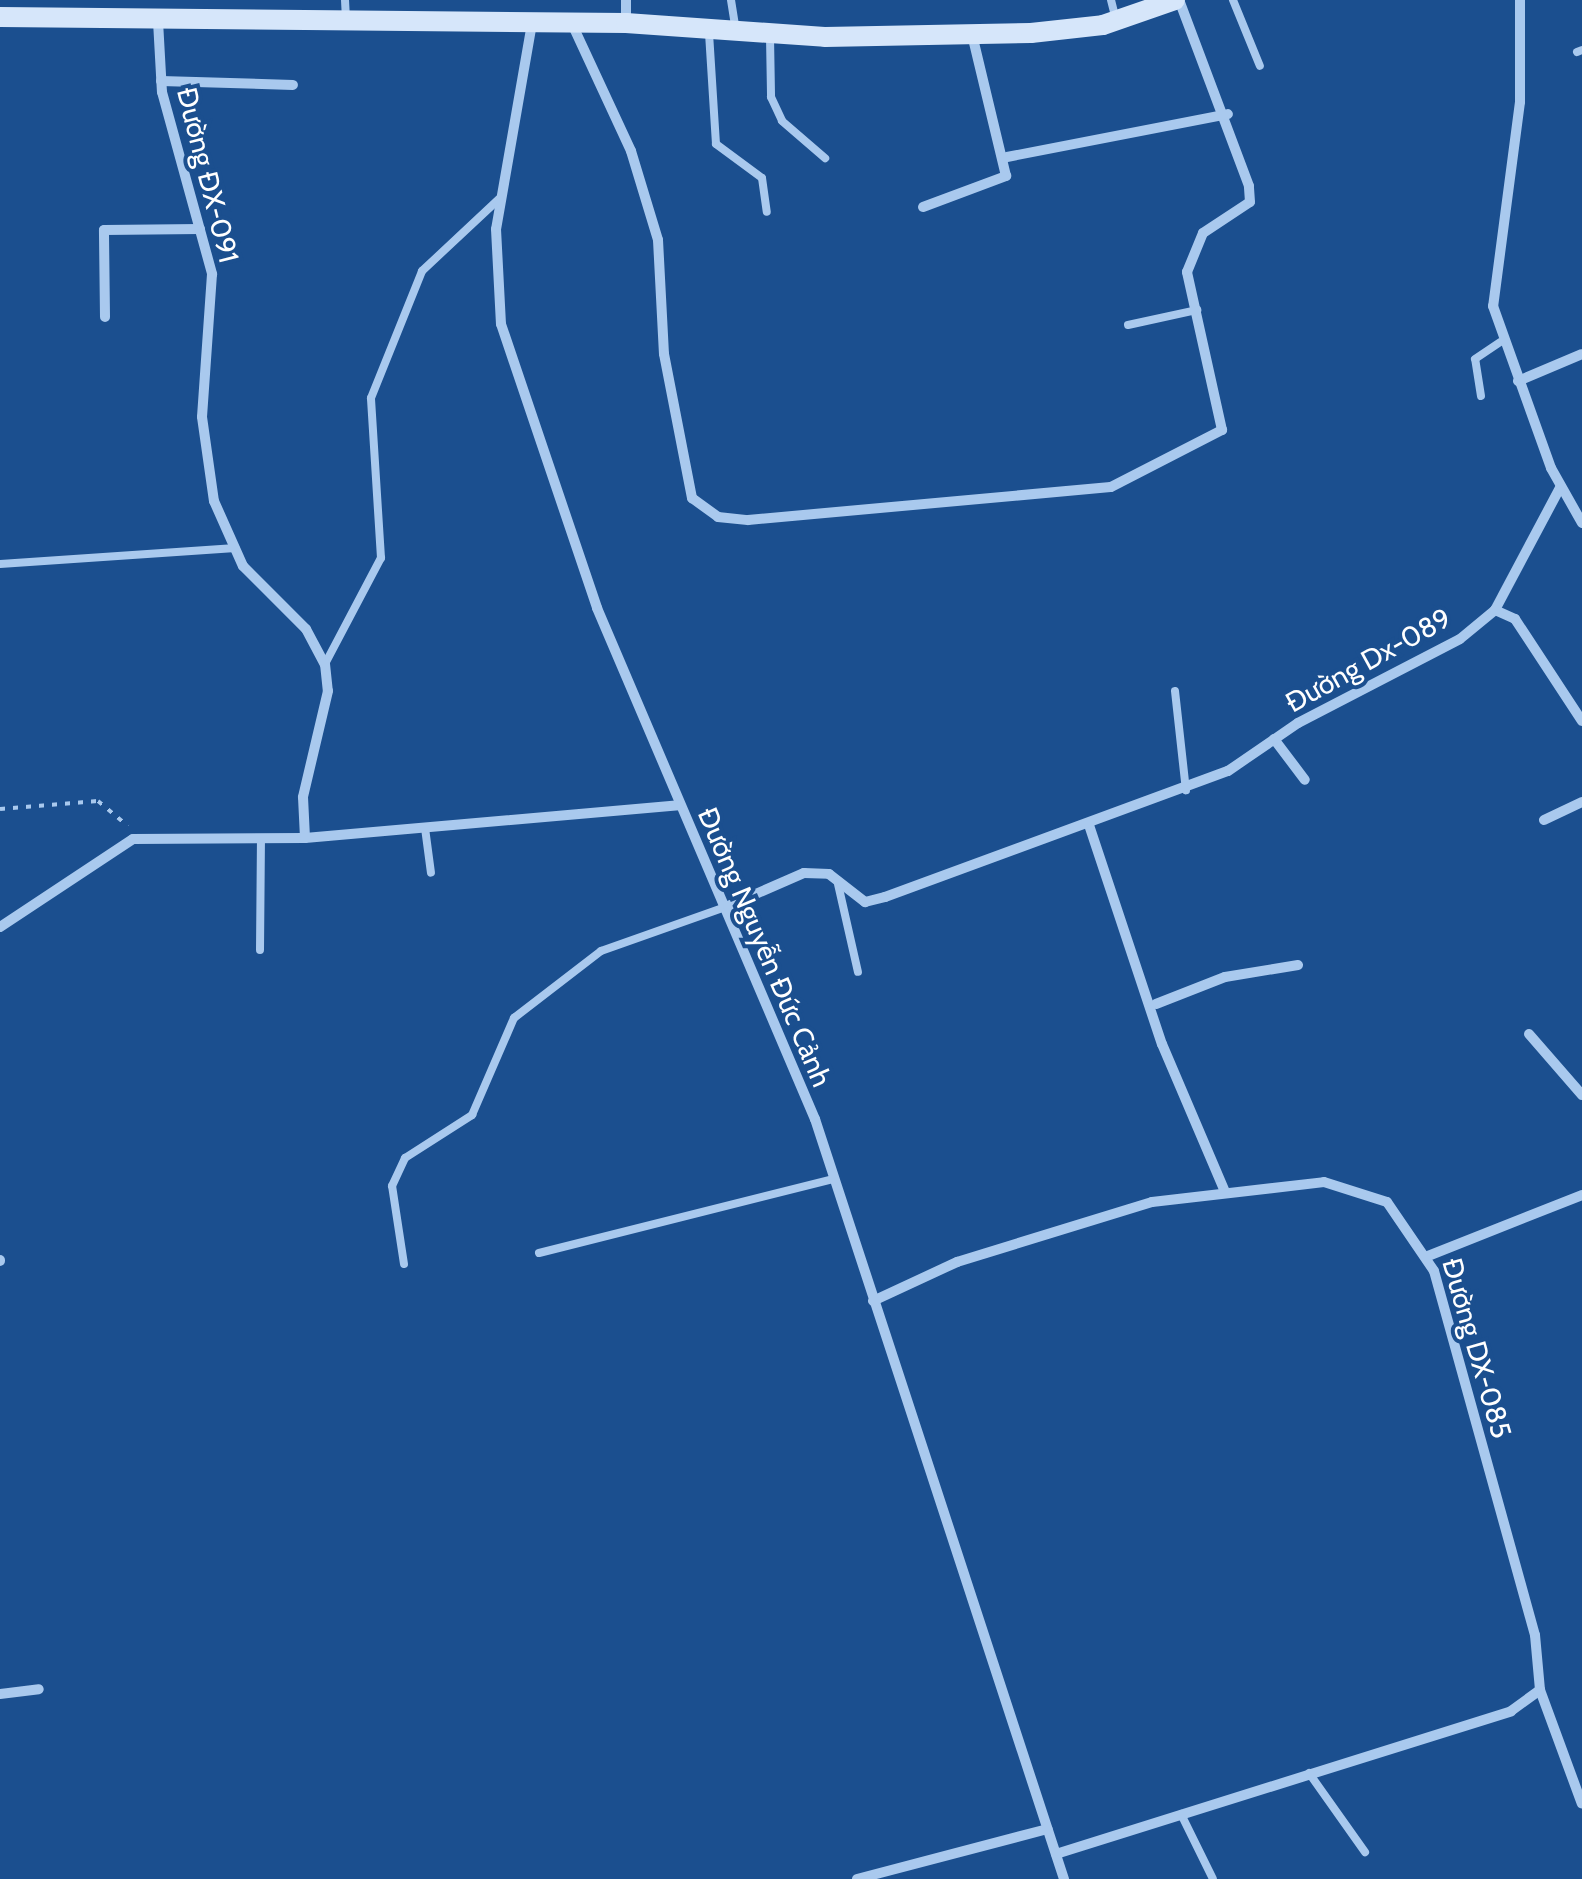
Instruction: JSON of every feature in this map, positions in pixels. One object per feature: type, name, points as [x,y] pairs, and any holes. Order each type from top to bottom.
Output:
[{"type":"street","points":[[626,0],[626,22]]},
{"type":"street","points":[[0,17],[167,14],[347,25],[531,29],[626,22],[770,32],[972,34],[1177,0],[1228,114],[1250,202],[1193,250],[1187,272],[1222,430],[1111,487],[718,517],[692,498],[683,454],[658,240],[631,151],[573,26]]},
{"type":"street","points":[[1520,0],[1520,102],[1495,263],[1500,342],[1561,486],[1582,523]]},
{"type":"street","name":"Đường ĐX-091","points":[[167,14],[161,80],[212,274],[202,417],[214,501],[235,548],[325,664]]},
{"type":"street","name":"Đường Nguyễn Đức Cảnh","points":[[531,29],[500,199],[501,324],[597,608],[679,805],[728,906],[834,1179],[1064,1879]]},
{"type":"street","points":[[923,208],[1006,176],[1007,157],[972,34]]},
{"type":"street","points":[[161,80],[293,85]]},
{"type":"street","points":[[1007,157],[1228,114]]},
{"type":"street","points":[[105,317],[104,230],[200,230]]},
{"type":"street","points":[[1518,380],[1582,354]]},
{"type":"street","name":"Đường Dx-089","points":[[728,906],[804,872],[838,884],[865,902],[1186,790],[1460,639],[1495,610],[1561,486]]},
{"type":"street","points":[[1495,610],[1515,619],[1582,721]]},
{"type":"street","points":[[305,838],[302,797],[328,691],[325,664]]},
{"type":"street","points":[[1274,740],[1305,780]]},
{"type":"street","points":[[1544,820],[1582,802]]},
{"type":"street","points":[[0,926],[142,839],[261,841],[679,805]]},
{"type":"street","points":[[1089,824],[1156,1004],[1162,1044],[1225,1192]]},
{"type":"street","points":[[1156,1004],[1225,978],[1298,965]]},
{"type":"street","points":[[1529,1034],[1582,1095]]},
{"type":"street","name":"Đường DX-085","points":[[873,1301],[957,1262],[1152,1202],[1225,1192],[1350,1187],[1405,1218],[1428,1256],[1535,1636],[1540,1690],[1582,1804]]},
{"type":"street","points":[[1428,1256],[1582,1196]]},
{"type":"street","points":[[0,1694],[38,1689]]},
{"type":"street","points":[[1056,1854],[1510,1711],[1540,1690]]},
{"type":"street","points":[[856,1879],[1048,1828]]},
{"type":"lane","points":[[345,0],[347,25]]},
{"type":"lane","points":[[731,0],[736,30]]},
{"type":"lane","points":[[1233,0],[1260,66]]},
{"type":"lane","points":[[709,28],[708,115],[716,144],[762,178],[767,212]]},
{"type":"lane","points":[[770,32],[771,97],[782,121],[825,158]]},
{"type":"lane","points":[[325,664],[382,558],[370,398],[422,271],[500,199]]},
{"type":"lane","points":[[1128,324],[1198,310]]},
{"type":"lane","points":[[1482,396],[1475,359],[1500,342]]},
{"type":"lane","points":[[0,564],[235,548]]},
{"type":"lane","points":[[1175,691],[1186,790]]},
{"type":"lane","points":[[425,828],[431,873]]},
{"type":"lane","points":[[260,950],[261,841]]},
{"type":"lane","points":[[838,884],[858,972]]},
{"type":"lane","points":[[404,1264],[392,1186],[406,1158],[472,1115],[514,1018],[601,950],[728,906]]},
{"type":"lane","points":[[539,1254],[834,1179]]},
{"type":"lane","points":[[1309,1773],[1366,1852]]},
{"type":"lane","points":[[1181,1814],[1214,1879]]},
{"type":"path","points":[[0,808],[98,801],[142,839]]}]
